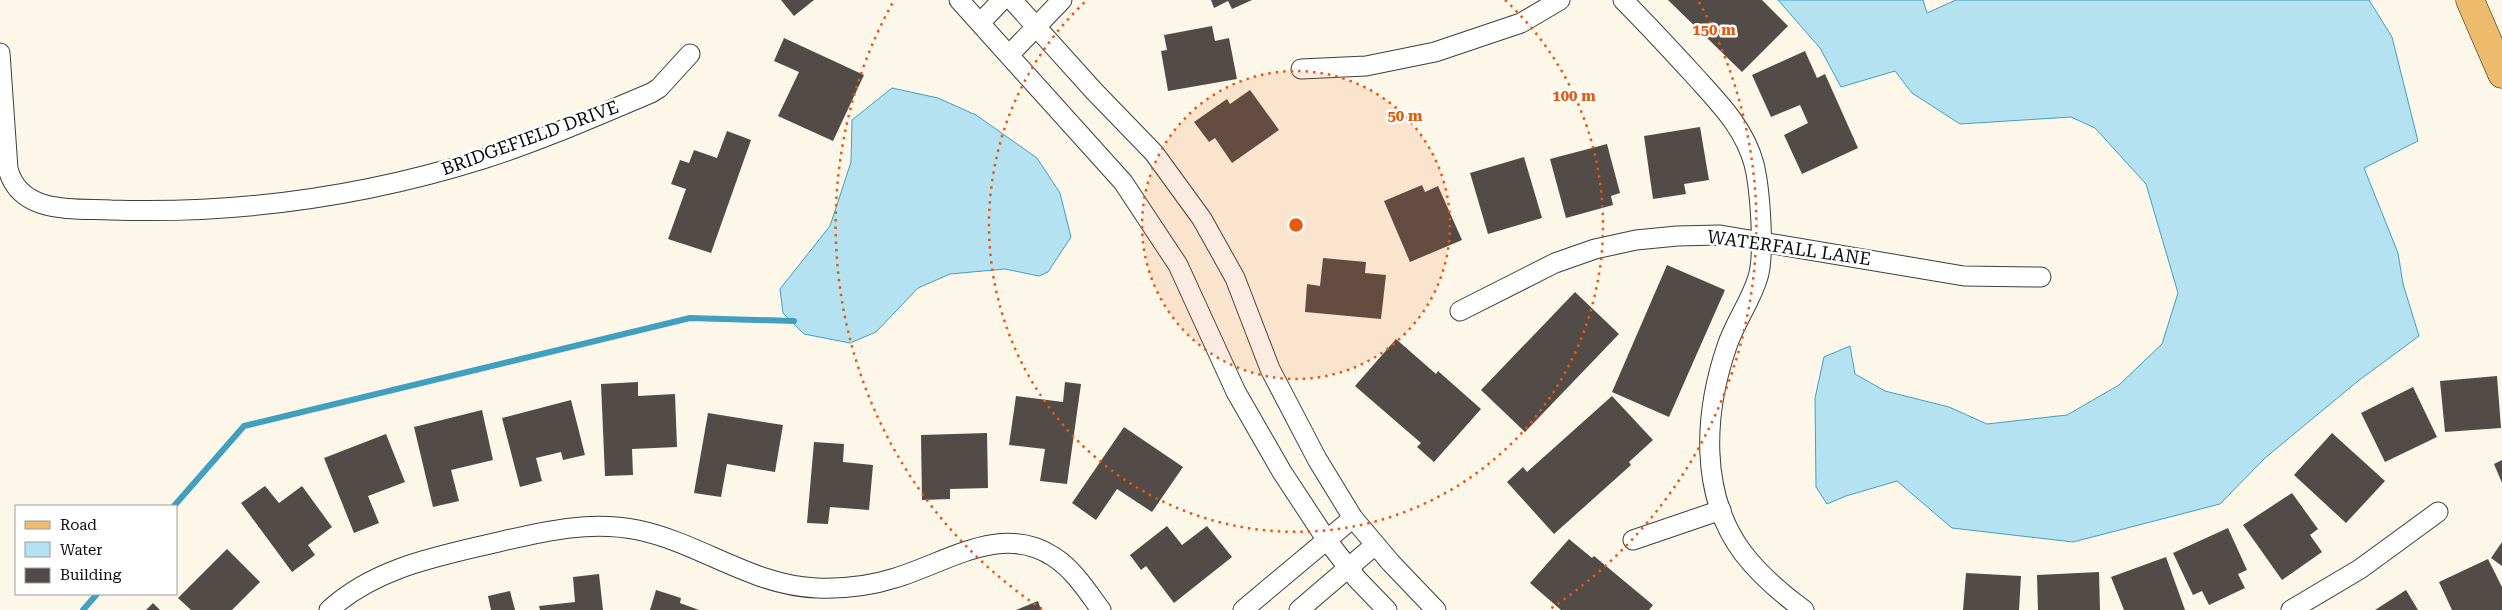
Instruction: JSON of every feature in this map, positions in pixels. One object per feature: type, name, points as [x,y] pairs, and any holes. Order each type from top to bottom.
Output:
[{"type":"main road","points":[[2470,0],[2502,74]]},
{"type":"street","points":[[958,0],[981,22],[1124,182],[1178,265],[1236,392],[1282,472],[1326,539],[1348,568],[1387,610]]},
{"type":"street","points":[[981,22],[1002,0]]},
{"type":"street","points":[[1012,0],[1094,91],[1154,153],[1202,219],[1235,278],[1270,369],[1317,459],[1353,518],[1426,602],[1436,610]]},
{"type":"street","points":[[1010,54],[1062,0]]},
{"type":"street","points":[[1301,69],[1366,66],[1435,52],[1520,23],[1560,0]]},
{"type":"street","points":[[1623,0],[1730,116],[1745,140],[1754,163],[1760,192],[1759,276],[1727,346],[1711,417],[1709,454],[1712,486],[1720,510],[1743,553],[1775,587],[1804,610]]},
{"type":"street","name":"BRIDGEFIELD DRIVE","points":[[0,53],[8,169],[10,179],[21,192],[39,204],[59,208],[154,211],[262,205],[342,194],[396,183],[484,159],[651,93],[659,88],[690,54]]},
{"type":"street","name":"WATERFALL LANE","points":[[1460,311],[1555,262],[1595,249],[1636,240],[1677,236],[1720,235],[1964,276],[2041,277]]},
{"type":"street","points":[[1633,540],[1720,510]]},
{"type":"street","points":[[2291,610],[2360,569],[2438,512]]},
{"type":"street","points":[[1243,610],[1353,518]]},
{"type":"street","points":[[329,610],[361,587],[391,571],[420,560],[561,528],[594,525],[639,530],[666,538],[747,572],[784,584],[815,588],[867,586],[897,578],[970,550],[991,544],[1015,543],[1030,546],[1054,557],[1072,571],[1101,610]]},
{"type":"street","points":[[1299,610],[1375,545]]},
{"type":"water","points":[[1778,0],[1923,0],[1927,13],[1956,0],[2369,0],[2392,37],[2418,141],[2364,168],[2398,253],[2403,284],[2419,336],[2358,381],[2265,458],[2220,504],[2073,542],[1952,528],[1897,481],[1846,496],[1827,504],[1816,487],[1815,398],[1824,357],[1850,346],[1855,374],[1885,391],[1949,407],[1987,424],[2067,415],[2119,385],[2162,344],[2178,293],[2146,184],[2095,128],[2071,117],[1960,124],[1912,93],[1895,71],[1841,87],[1820,48]]},
{"type":"water","points":[[892,88],[938,98],[976,115],[1037,158],[1060,193],[1071,237],[1048,272],[1039,276],[1005,269],[950,274],[918,288],[876,332],[850,343],[804,334],[783,313],[780,289],[830,226],[851,162],[852,120]]},
{"type":"building","points":[[781,0],[814,0],[794,16]]},
{"type":"building","points":[[1211,0],[1252,0],[1232,9],[1228,1],[1214,8]]},
{"type":"building","points":[[1668,0],[1762,0],[1788,26],[1742,72]]},
{"type":"building","points":[[1212,26],[1215,41],[1229,38],[1237,79],[1168,91],[1161,51],[1167,50],[1164,35]]},
{"type":"building","points":[[784,38],[864,75],[833,141],[778,116],[799,72],[774,61]]},
{"type":"building","points":[[1805,51],[1817,78],[1825,74],[1858,148],[1802,174],[1784,135],[1808,123],[1800,105],[1771,117],[1752,75]]},
{"type":"building","points":[[1250,90],[1279,130],[1232,163],[1215,138],[1209,142],[1194,122],[1227,99],[1230,104]]},
{"type":"building","points":[[1700,127],[1709,180],[1684,184],[1686,194],[1653,199],[1644,136]]},
{"type":"building","points":[[727,131],[751,140],[711,253],[668,239],[686,189],[671,184],[680,160],[689,163],[694,150],[717,158]]},
{"type":"building","points":[[1607,144],[1620,193],[1611,196],[1613,205],[1566,218],[1550,159]]},
{"type":"building","points":[[1524,157],[1542,218],[1488,234],[1470,173]]},
{"type":"building","points":[[1422,185],[1425,192],[1438,186],[1462,240],[1410,262],[1384,201]]},
{"type":"building","points":[[1323,258],[1366,262],[1365,273],[1386,275],[1381,319],[1305,312],[1307,284],[1320,286]]},
{"type":"building","points":[[1667,265],[1725,290],[1669,417],[1612,392]]},
{"type":"building","points":[[1575,292],[1619,334],[1525,432],[1481,390]]},
{"type":"building","points":[[1396,339],[1436,374],[1438,371],[1481,409],[1434,462],[1417,447],[1421,443],[1355,386]]},
{"type":"building","points":[[2497,376],[2501,428],[2445,432],[2440,381]]},
{"type":"building","points":[[638,382],[638,396],[675,394],[677,447],[632,449],[633,475],[605,476],[601,384]]},
{"type":"building","points":[[1065,382],[1081,384],[1067,484],[1040,481],[1045,449],[1009,445],[1016,396],[1063,402]]},
{"type":"building","points":[[2413,387],[2437,437],[2385,462],[2361,413]]},
{"type":"building","points":[[1612,396],[1653,440],[1629,462],[1631,465],[1554,534],[1507,482],[1523,467],[1527,472]]},
{"type":"building","points":[[571,400],[585,455],[563,460],[561,452],[536,458],[542,481],[520,487],[502,418]]},
{"type":"building","points":[[482,410],[493,460],[451,470],[459,501],[433,507],[414,427]]},
{"type":"building","points":[[708,413],[783,425],[775,472],[727,464],[721,497],[694,493]]},
{"type":"building","points":[[1124,427],[1183,467],[1152,512],[1117,489],[1096,520],[1072,503]]},
{"type":"building","points":[[987,433],[988,488],[950,489],[950,499],[922,500],[921,435]]},
{"type":"building","points":[[2332,433],[2385,481],[2346,523],[2294,475]]},
{"type":"building","points":[[386,434],[405,482],[368,496],[379,523],[354,533],[324,458]]},
{"type":"building","points":[[814,442],[844,444],[843,462],[873,465],[869,510],[830,507],[828,524],[807,523]]},
{"type":"building","points":[[2502,460],[2502,483],[2494,464]]},
{"type":"building","points":[[265,486],[279,503],[302,486],[332,527],[308,545],[315,555],[292,572],[241,503]]},
{"type":"building","points":[[2292,493],[2318,529],[2310,535],[2322,552],[2282,580],[2243,525]]},
{"type":"building","points":[[1167,526],[1182,545],[1207,526],[1232,557],[1174,603],[1146,566],[1141,570],[1130,555]]},
{"type":"building","points":[[2228,528],[2247,570],[2238,574],[2245,588],[2209,605],[2202,591],[2193,595],[2173,553]]},
{"type":"building","points":[[1569,539],[1592,558],[1594,556],[1653,605],[1649,610],[1561,610],[1530,583]]},
{"type":"building","points":[[2502,542],[2502,566],[2491,558]]},
{"type":"building","points":[[227,549],[260,582],[232,610],[191,610],[178,598]]},
{"type":"building","points":[[2166,557],[2185,610],[2124,610],[2111,577]]},
{"type":"building","points":[[2488,559],[2502,587],[2502,610],[2452,610],[2439,582]]},
{"type":"building","points":[[2099,572],[2100,610],[2038,610],[2037,575]]},
{"type":"building","points":[[1966,573],[2021,576],[2019,610],[1963,610]]},
{"type":"building","points":[[599,574],[603,610],[540,610],[539,606],[575,602],[573,577]]},
{"type":"building","points":[[656,590],[681,598],[680,603],[699,610],[650,610]]},
{"type":"building","points":[[2406,590],[2418,610],[2375,610]]},
{"type":"building","points":[[510,591],[515,610],[491,610],[488,596]]},
{"type":"building","points":[[1038,601],[1041,610],[1016,610]]},
{"type":"building","points":[[153,603],[160,610],[146,610]]},
{"type":"waterway","points":[[175,505],[244,426],[690,318],[794,321]]},
{"type":"waterway","points":[[83,610],[96,595]]}]
